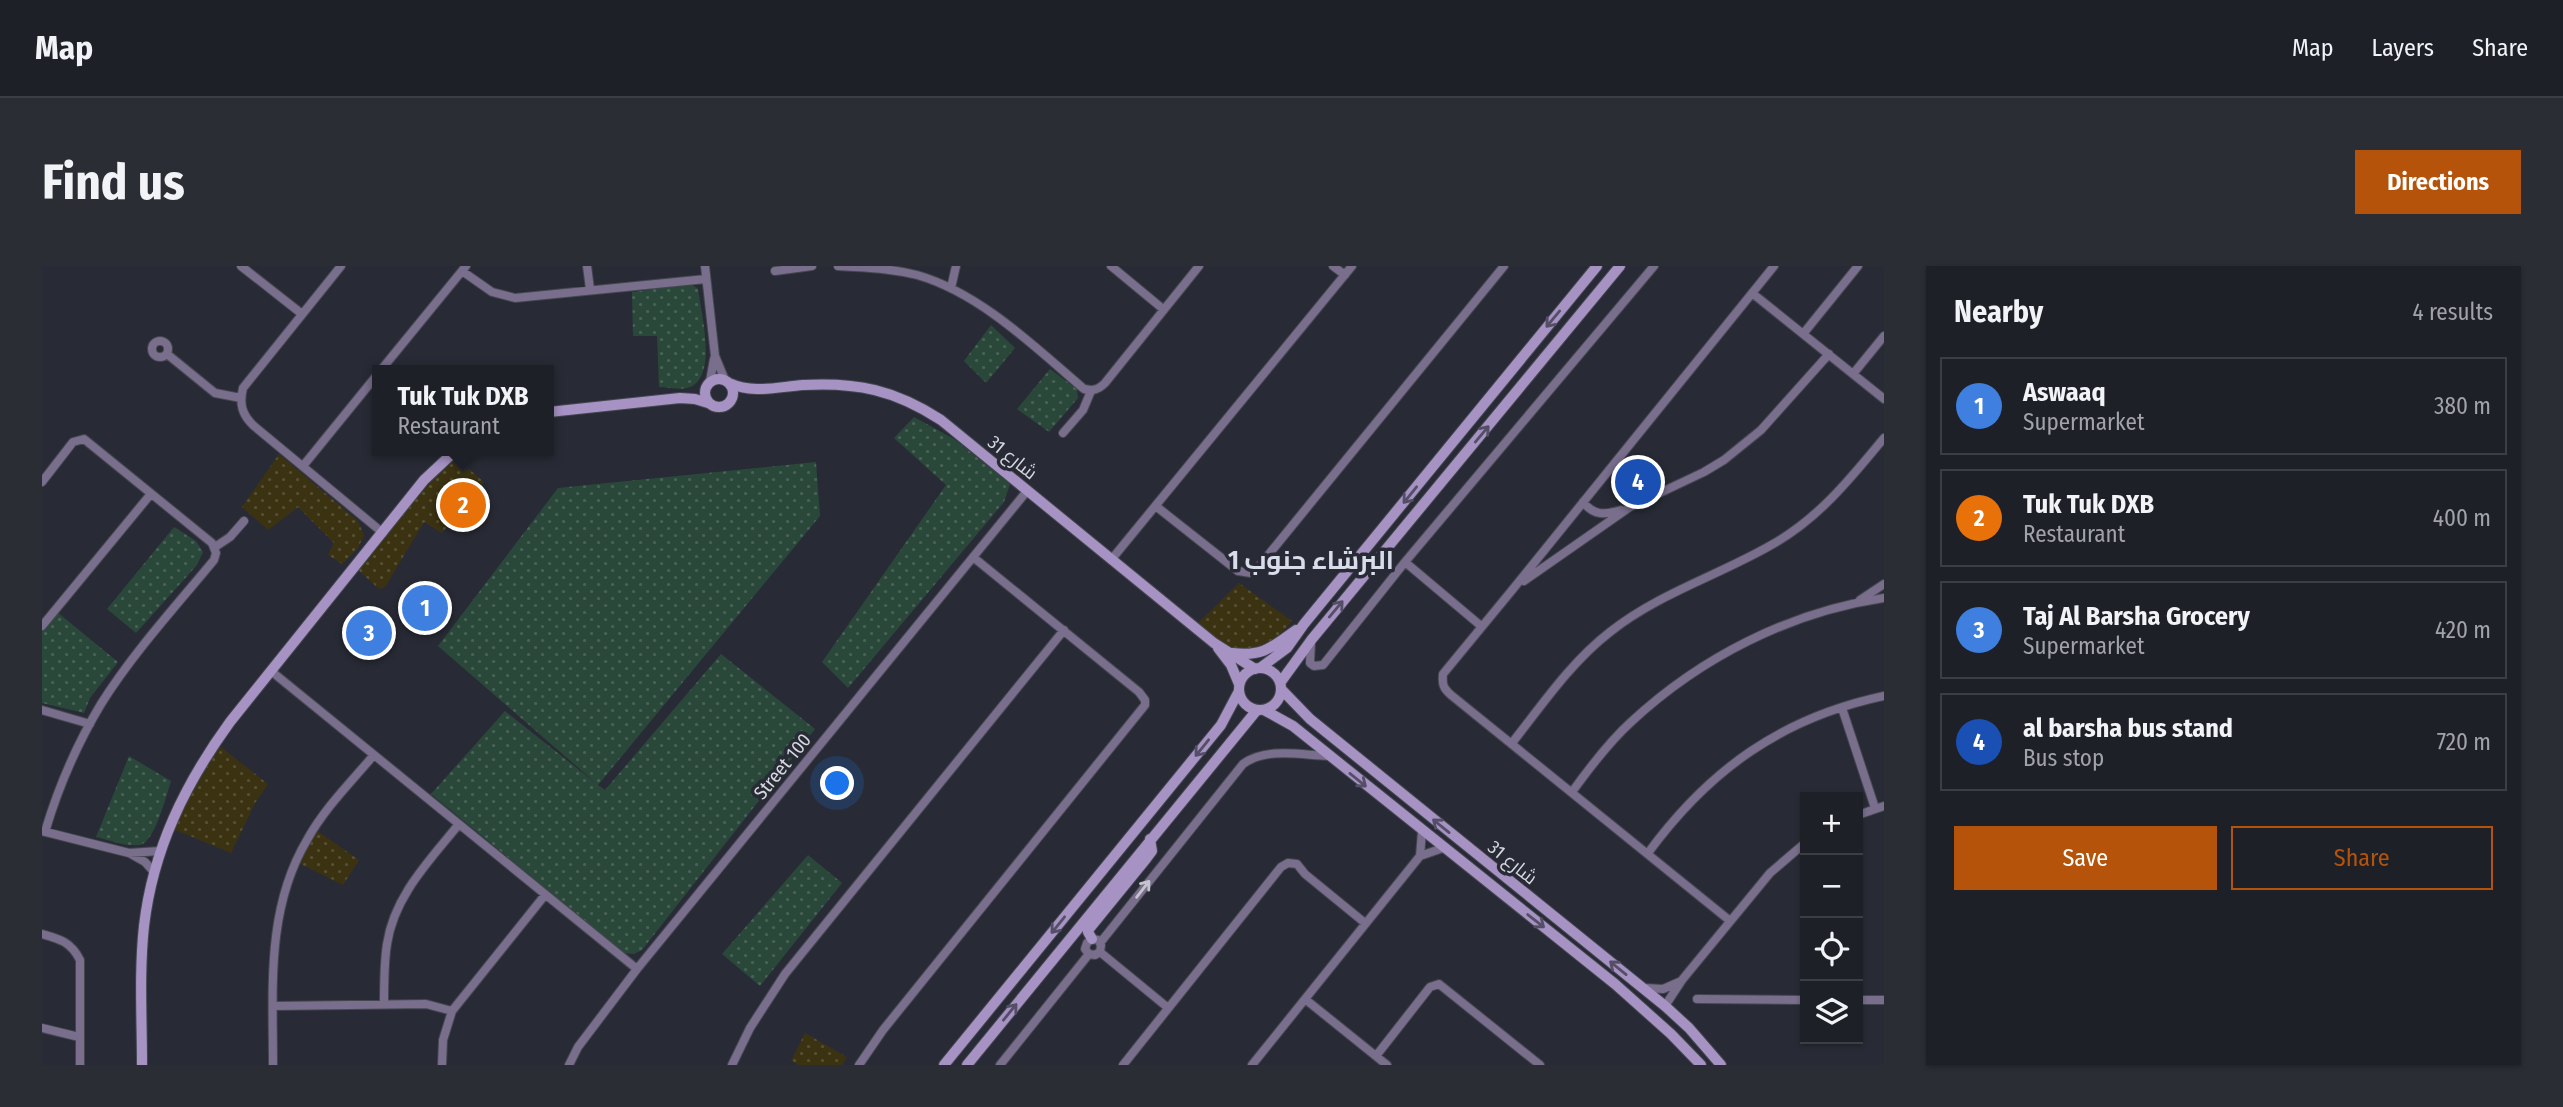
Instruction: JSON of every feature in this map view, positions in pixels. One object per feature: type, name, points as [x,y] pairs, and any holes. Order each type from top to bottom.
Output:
[{"type":"street","points":[[241,266],[302,314]]},
{"type":"street","points":[[341,266],[243,388],[240,398],[246,419],[383,533]]},
{"type":"street","points":[[587,266],[590,289]]},
{"type":"street","points":[[554,411],[680,398],[695,399],[721,407],[731,402],[733,391],[715,356],[705,266]]},
{"type":"street","points":[[775,271],[812,266]]},
{"type":"street","points":[[838,266],[892,270],[951,288],[991,312],[1084,389],[1091,391],[1099,389],[1105,383],[1199,266]]},
{"type":"street","points":[[951,288],[956,266]]},
{"type":"street","points":[[1111,266],[1163,309]]},
{"type":"street","points":[[1333,266],[1345,275]]},
{"type":"street","points":[[1111,559],[1157,507],[1352,266]]},
{"type":"street","points":[[1157,507],[1238,571],[1251,573],[1256,570],[1504,266]]},
{"type":"street","points":[[944,1065],[1221,725],[1246,673],[1258,669],[1287,648],[1597,266]]},
{"type":"street","points":[[967,1065],[1150,839],[1260,710],[1276,702],[1280,686],[1311,639],[1620,266]]},
{"type":"street","points":[[1311,639],[1310,663],[1314,666],[1323,665],[1405,562],[1654,266]]},
{"type":"street","points":[[1729,920],[1451,695],[1442,682],[1443,674],[1481,626],[1774,266]]},
{"type":"street","points":[[1803,334],[1858,266]]},
{"type":"street","points":[[385,365],[464,268],[492,292],[503,297],[527,297],[706,279]]},
{"type":"street","points":[[1752,293],[1884,399]]},
{"type":"street","points":[[1853,374],[1884,336]]},
{"type":"street","points":[[167,354],[215,393],[240,398]]},
{"type":"street","points":[[1513,589],[1630,507],[1704,472],[1743,446],[1829,354]]},
{"type":"street","points":[[709,404],[704,394],[715,356]]},
{"type":"street","points":[[1501,412],[1503,402],[1531,366],[1522,356]]},
{"type":"street","points":[[680,398],[720,379],[727,382]]},
{"type":"street","points":[[303,466],[372,381]]},
{"type":"street","name":"شارع 31","points":[[727,382],[754,390]]},
{"type":"street","name":"شارع 31","points":[[731,402],[754,390],[802,385],[841,384],[876,389],[899,396],[941,420],[1214,643],[1258,669]]},
{"type":"street","points":[[1063,433],[1083,410],[1091,391]]},
{"type":"street","points":[[1512,743],[1583,656],[1609,632],[1637,612],[1750,556],[1798,528],[1839,491],[1884,438]]},
{"type":"street","points":[[42,482],[73,442],[80,439],[87,441],[215,547]]},
{"type":"street","points":[[142,1065],[144,929],[154,872],[178,805],[230,722],[424,480],[450,456]]},
{"type":"street","name":"Street 100","points":[[569,1065],[583,1040],[637,969],[1027,491]]},
{"type":"street","points":[[42,626],[150,495]]},
{"type":"street","points":[[1583,502],[1595,513],[1602,514],[1630,507]]},
{"type":"street","points":[[215,547],[230,537],[244,520]]},
{"type":"street","points":[[154,872],[145,862],[129,853],[43,832],[59,789],[90,724],[122,673],[214,560],[215,547]]},
{"type":"street","points":[[859,1065],[883,1030],[1145,705],[1139,692],[973,557]]},
{"type":"street","points":[[1405,562],[1481,626]]},
{"type":"street","points":[[1857,602],[1884,584]]},
{"type":"street","points":[[1572,792],[1594,762],[1629,723],[1668,689],[1711,660],[1806,617],[1857,602],[1884,598]]},
{"type":"street","points":[[1231,653],[1265,651],[1304,624]]},
{"type":"street","points":[[732,1065],[750,1028],[785,974],[1064,630]]},
{"type":"street","name":"شارع 31","points":[[1214,643],[1231,665],[1239,688]]},
{"type":"street","points":[[1258,669],[1272,672],[1280,686]]},
{"type":"street","points":[[271,671],[637,969]]},
{"type":"street","name":"شارع 31","points":[[1280,686],[1310,719],[1665,1006],[1689,1028],[1721,1065]]},
{"type":"street","points":[[1239,688],[1243,702],[1260,710]]},
{"type":"street","points":[[1648,853],[1672,820],[1721,772],[1779,734],[1842,708],[1884,696]]},
{"type":"street","points":[[1842,708],[1880,807],[1863,813]]},
{"type":"street","points":[[42,710],[90,724]]},
{"type":"street","name":"شارع 31","points":[[1260,710],[1293,726],[1615,984],[1671,1034],[1700,1065]]},
{"type":"street","points":[[1089,954],[1095,955],[1097,944],[1243,764],[1252,758],[1276,753],[1328,756]]},
{"type":"street","points":[[273,1065],[275,936],[282,898],[295,862],[321,818],[373,755]]},
{"type":"street","points":[[384,1004],[387,944],[399,905],[409,887],[459,824]]},
{"type":"street","points":[[1420,856],[1422,831]]},
{"type":"street","points":[[1150,839],[1152,851],[1088,932],[1097,944],[1167,1007]]},
{"type":"street","points":[[1615,984],[1654,1011],[1660,1010],[1729,920],[1770,873],[1800,847]]},
{"type":"street","points":[[1252,1065],[1420,856],[1443,848]]},
{"type":"street","points":[[129,853],[160,851]]},
{"type":"street","points":[[1123,1065],[1281,867],[1288,863],[1297,864],[1305,874],[1365,922]]},
{"type":"street","points":[[442,1065],[443,1040],[452,1011],[545,895]]},
{"type":"street","points":[[42,934],[65,941],[75,949],[80,960],[80,1065]]},
{"type":"street","points":[[1089,954],[1085,945],[1097,944]]},
{"type":"street","points":[[1000,1065],[1089,954]]},
{"type":"street","points":[[1639,986],[1663,989],[1682,980]]},
{"type":"street","points":[[1376,1056],[1430,987],[1436,984],[1443,985],[1540,1065]]},
{"type":"street","points":[[1305,999],[1387,1065]]},
{"type":"street","points":[[1697,999],[1800,1000]]},
{"type":"street","points":[[1863,1000],[1884,1000]]},
{"type":"street","points":[[273,1006],[426,1004],[452,1011]]},
{"type":"street","points":[[42,1028],[79,1037]]},
{"type":"green space","points":[[691,284],[698,289],[704,329],[706,344],[703,373],[697,382],[687,388],[659,387],[657,336],[633,336],[632,292]]},
{"type":"green space","points":[[991,325],[1015,348],[986,383],[964,361]]},
{"type":"green space","points":[[1050,369],[1077,389],[1078,398],[1049,432],[1017,409]]},
{"type":"green space","points":[[914,417],[954,439],[1010,484],[1004,502],[848,688],[822,662],[946,485],[894,438]]},
{"type":"green space","points":[[816,462],[820,516],[598,785],[605,790],[721,654],[815,729],[642,950],[634,954],[624,953],[431,794],[505,711],[597,784],[438,646],[558,488]]},
{"type":"green space","points":[[174,527],[196,541],[203,552],[197,565],[136,633],[107,609]]},
{"type":"green space","points":[[57,612],[118,662],[90,698],[84,713],[42,703],[42,631]]},
{"type":"green space","points":[[129,756],[171,781],[155,827],[140,845],[96,837]]},
{"type":"green space","points":[[808,855],[842,883],[760,986],[722,954]]},
{"type":"sand","points":[[279,454],[358,521],[364,535],[358,548],[342,564],[328,555],[334,543],[298,507],[268,530],[242,507]]},
{"type":"sand","points":[[450,458],[463,473],[469,469],[484,482],[442,533],[424,522],[385,587],[379,589],[357,569]]},
{"type":"sand","points":[[1239,583],[1292,621],[1272,641],[1247,651],[1225,646],[1197,624]]},
{"type":"sand","points":[[217,744],[268,784],[255,803],[231,853],[173,829]]},
{"type":"sand","points":[[316,830],[359,860],[343,885],[299,863]]},
{"type":"sand","points":[[805,1033],[847,1057],[842,1065],[799,1065],[791,1061]]},
{"type":"place","name":"al barsha bus stand","points":[[1638,482]]},
{"type":"place","name":"Tuk Tuk DXB","points":[[463,505]]},
{"type":"place","name":"Aswaaq","points":[[425,608]]},
{"type":"place","name":"Taj Al Barsha Grocery","points":[[369,633]]},
{"type":"district","name":"البرشاء جنوب 1","points":[[1311,560]]}]
